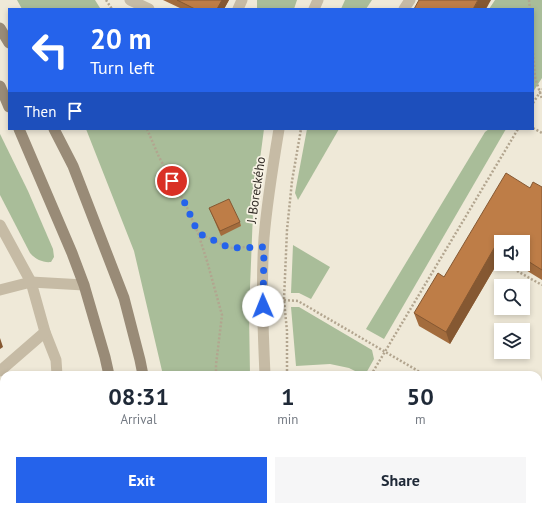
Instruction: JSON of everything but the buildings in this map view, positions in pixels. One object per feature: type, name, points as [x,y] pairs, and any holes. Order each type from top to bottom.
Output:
[{"type":"main road","points":[[0,28],[8,42]]},
{"type":"main road","points":[[0,86],[8,105]]},
{"type":"main road","points":[[19,130],[72,253],[84,285],[108,371]]},
{"type":"main road","points":[[55,130],[73,166],[124,298],[142,371]]},
{"type":"street","points":[[130,0],[147,8]]},
{"type":"street","name":"J. Boreckého","points":[[265,371],[262,292],[264,247],[279,130]]},
{"type":"street","points":[[0,225],[31,282],[45,332],[56,360],[57,371]]},
{"type":"street","points":[[0,290],[31,282],[84,285]]},
{"type":"street","points":[[0,371],[45,332]]},
{"type":"path","points":[[534,65],[535,77],[542,99]]},
{"type":"path","points":[[534,102],[542,88]]},
{"type":"path","points":[[147,130],[159,157],[186,205],[198,233],[207,262],[222,315],[216,371]]},
{"type":"path","points":[[287,371],[287,331],[284,300],[288,230],[292,181],[301,130]]},
{"type":"path","points":[[373,371],[517,130]]},
{"type":"path","points":[[198,233],[230,248],[264,247]]},
{"type":"path","points":[[517,271],[542,286]]},
{"type":"path","points":[[284,300],[298,301],[418,371]]},
{"type":"green space","points":[[17,0],[95,0],[100,8],[21,8]]},
{"type":"green space","points":[[257,0],[297,0],[294,8],[257,8]]},
{"type":"green space","points":[[345,0],[372,0],[367,8],[341,8]]},
{"type":"green space","points":[[495,0],[542,0],[542,78],[534,90],[534,8],[490,8]]},
{"type":"green space","points":[[86,130],[264,130],[253,212],[249,313],[250,371],[162,371],[134,251]]},
{"type":"green space","points":[[307,130],[338,130],[298,200],[295,193]]},
{"type":"green space","points":[[488,130],[505,130],[384,339],[366,329],[485,132]]},
{"type":"green space","points":[[0,134],[28,191],[53,249],[54,257],[51,262],[39,260],[30,253],[0,195]]},
{"type":"green space","points":[[293,245],[330,267],[311,299],[299,293],[291,293]]},
{"type":"green space","points":[[291,307],[299,307],[372,350],[374,359],[367,371],[355,371],[349,368],[330,364],[296,366]]},
{"type":"route","points":[[172,181],[186,205],[198,233],[230,248],[264,247],[262,292],[263,306]]}]
